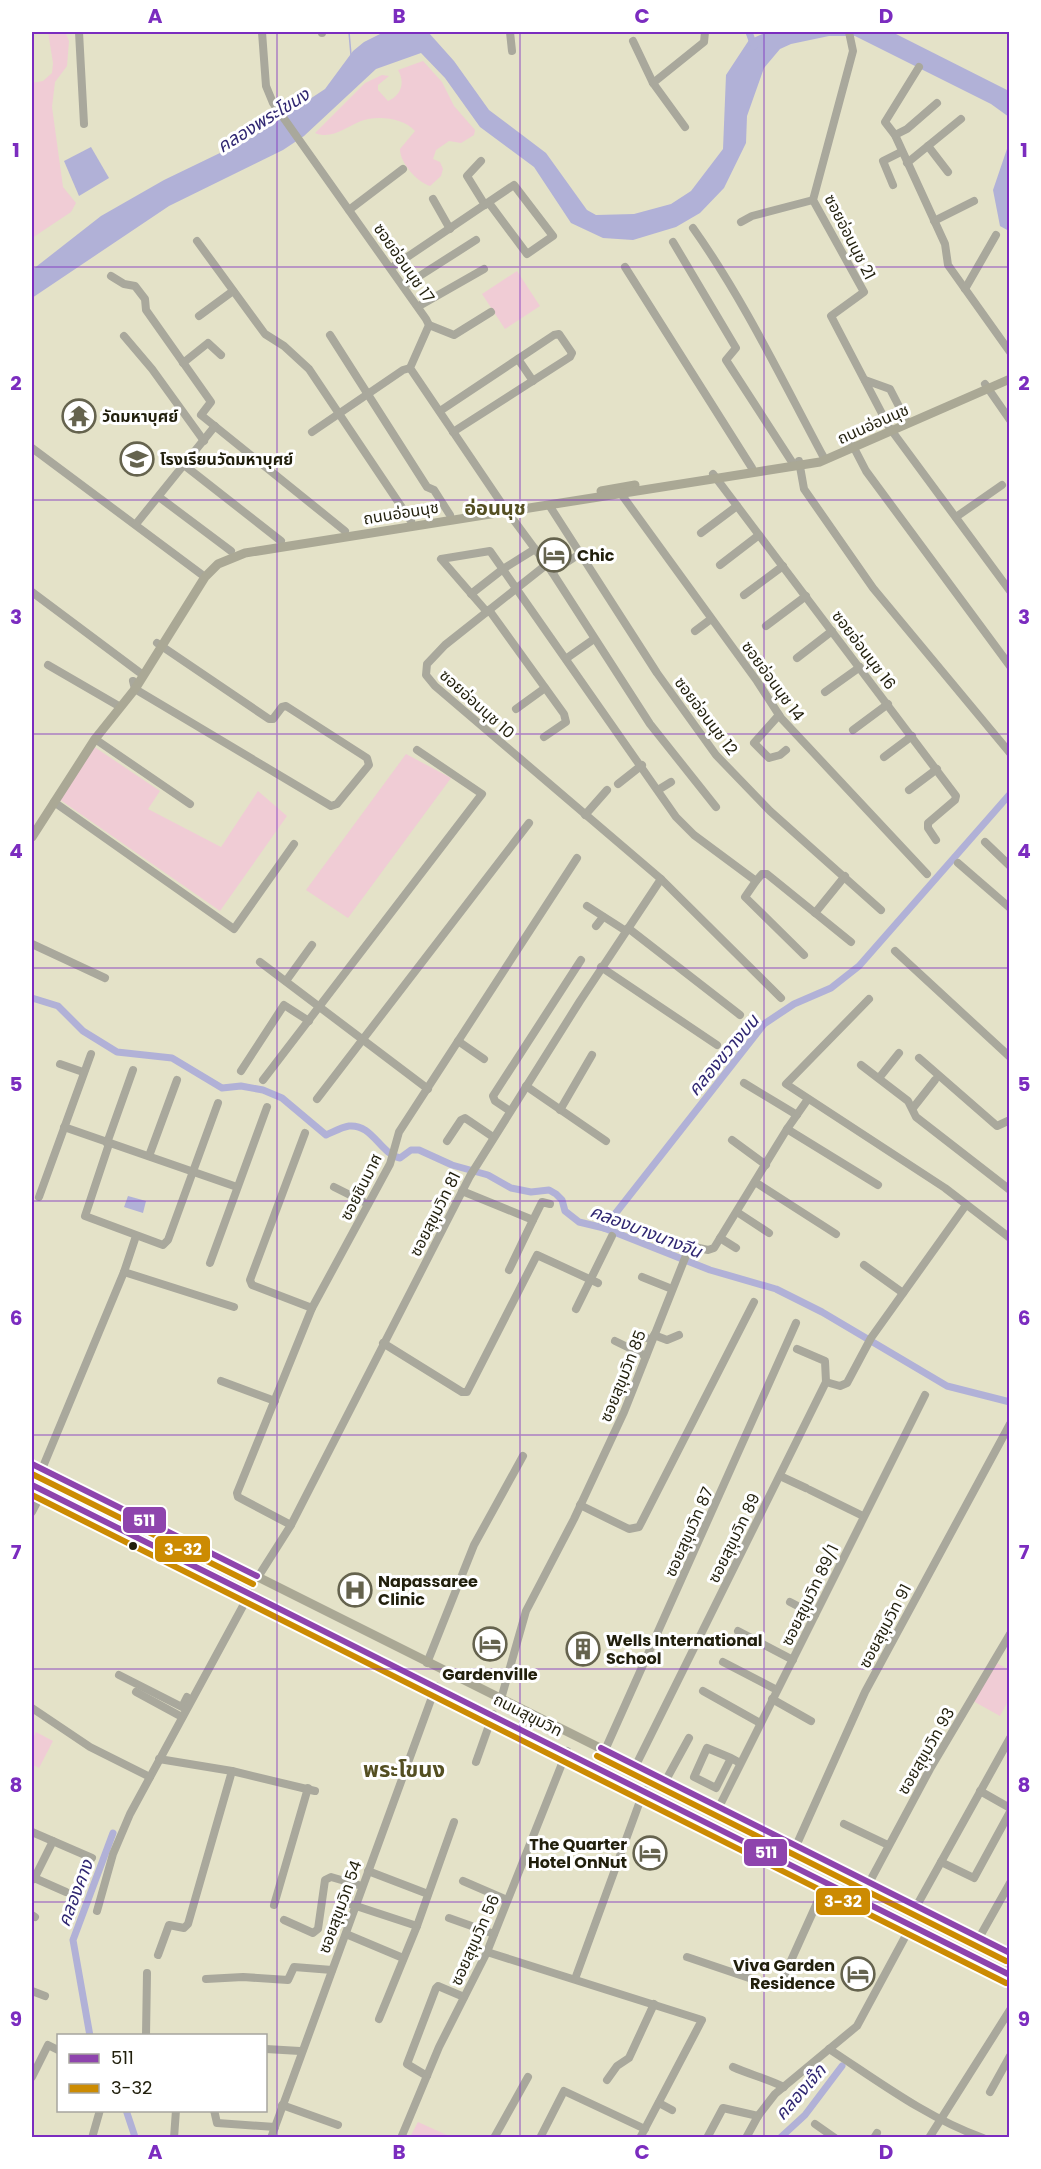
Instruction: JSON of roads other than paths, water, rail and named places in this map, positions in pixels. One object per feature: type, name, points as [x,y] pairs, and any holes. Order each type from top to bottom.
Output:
[{"type":"main road","name":"ถนนอ่อนนุช","points":[[714,476],[752,468],[825,461],[1010,373]]},
{"type":"main road","name":"ถนนอ่อนนุช","points":[[891,429],[906,420],[986,386],[1010,379]]},
{"type":"main road","name":"ถนนอ่อนนุช","points":[[32,833],[82,754],[134,685],[139,672],[205,577],[218,564],[234,556],[547,502],[797,463],[854,446]]},
{"type":"main road","name":"ถนนอ่อนนุช","points":[[82,754],[134,685],[201,574],[215,559],[231,551],[281,541],[450,515],[506,509]]},
{"type":"main road","name":"ถนนสุขุมวิท","points":[[32,1464],[1010,1953]]},
{"type":"main road","name":"ถนนสุขุมวิท","points":[[32,1485],[494,1714],[1010,1975]]},
{"type":"main road","points":[[250,1593],[258,1577]]},
{"type":"main road","points":[[667,1802],[671,1782]]},
{"type":"street","points":[[79,32],[84,124]]},
{"type":"street","name":"ซอยอ่อนนุช 17","points":[[262,32],[266,86],[281,114],[419,306],[429,325],[410,368]]},
{"type":"street","points":[[510,32],[512,51]]},
{"type":"street","points":[[653,83],[704,42],[705,32]]},
{"type":"street","name":"ซอยอ่อนนุช 21","points":[[849,32],[853,51],[813,201],[864,292],[831,316],[891,429],[1010,591]]},
{"type":"street","points":[[633,41],[653,83],[685,128]]},
{"type":"street","points":[[919,67],[885,121],[895,135],[945,244],[948,265],[1010,352]]},
{"type":"street","points":[[895,135],[907,129],[937,103]]},
{"type":"street","points":[[907,163],[961,119]]},
{"type":"street","points":[[928,146],[948,172]]},
{"type":"street","points":[[893,185],[883,161],[902,152]]},
{"type":"street","points":[[391,268],[487,204],[516,186],[553,236],[530,254],[526,253],[487,204],[467,176],[481,161]]},
{"type":"street","points":[[349,210],[403,169]]},
{"type":"street","points":[[433,199],[450,229]]},
{"type":"street","points":[[741,222],[752,216],[813,201]]},
{"type":"street","points":[[934,221],[974,201]]},
{"type":"street","points":[[693,228],[724,272],[755,324],[823,456]]},
{"type":"street","points":[[964,290],[996,235]]},
{"type":"street","points":[[404,286],[476,240]]},
{"type":"street","points":[[196,241],[265,334],[284,346],[309,369],[411,521]]},
{"type":"street","points":[[674,242],[736,348],[726,360],[797,463],[806,492],[873,588],[1010,753]]},
{"type":"street","points":[[625,267],[752,468]]},
{"type":"street","points":[[419,306],[484,269]]},
{"type":"street","points":[[111,276],[124,284],[135,286],[145,298],[146,310],[211,402],[201,415],[345,531]]},
{"type":"street","points":[[199,316],[233,291]]},
{"type":"street","points":[[429,325],[454,335],[492,312]]},
{"type":"street","points":[[440,411],[558,334],[572,353],[570,357],[453,432]]},
{"type":"street","points":[[124,336],[152,369],[204,441]]},
{"type":"street","points":[[330,336],[427,487],[434,490],[450,515]]},
{"type":"street","points":[[183,363],[208,343],[221,355]]},
{"type":"street","points":[[518,359],[533,381]]},
{"type":"street","points":[[312,432],[368,393],[410,368],[549,568],[650,724],[716,807]]},
{"type":"street","points":[[865,380],[890,388],[906,420]]},
{"type":"street","points":[[986,386],[1010,420]]},
{"type":"street","points":[[136,524],[215,426]]},
{"type":"street","points":[[854,446],[866,471],[1010,666]]},
{"type":"street","points":[[32,447],[201,574]]},
{"type":"street","points":[[184,465],[281,541]]},
{"type":"street","name":"ซอยอ่อนนุช 16","points":[[714,476],[956,797],[928,823],[928,828],[936,840]]},
{"type":"street","points":[[956,517],[1002,485]]},
{"type":"street","name":"ซอยอ่อนนุช 14","points":[[618,491],[759,683],[779,715],[927,874]]},
{"type":"street","points":[[159,497],[231,551]]},
{"type":"street","name":"ซอยอ่อนนุช 12","points":[[547,502],[657,673],[716,755],[770,811],[881,910]]},
{"type":"street","points":[[701,533],[737,506]]},
{"type":"street","points":[[720,565],[759,535]]},
{"type":"street","points":[[471,594],[503,569],[535,549]]},
{"type":"street","points":[[544,737],[566,722],[564,714],[488,611],[441,559],[489,550],[642,765],[676,817],[694,835],[756,881]]},
{"type":"street","name":"ซอยอ่อนนุช 10","points":[[581,553],[517,587],[439,651],[427,664],[426,675],[435,686],[662,879],[781,998]]},
{"type":"street","points":[[744,595],[783,566]]},
{"type":"street","points":[[32,592],[139,672]]},
{"type":"street","points":[[766,627],[806,596]]},
{"type":"street","points":[[695,631],[711,619]]},
{"type":"street","points":[[797,658],[832,631]]},
{"type":"street","points":[[567,658],[594,639]]},
{"type":"street","points":[[134,685],[334,807],[369,765],[369,761],[286,706],[282,707],[273,719],[269,719],[159,644]]},
{"type":"street","points":[[48,665],[117,705]]},
{"type":"street","points":[[825,692],[860,667]]},
{"type":"street","points":[[516,710],[545,688]]},
{"type":"street","points":[[853,730],[888,704]]},
{"type":"street","points":[[779,715],[754,742],[769,758],[780,755],[786,750]]},
{"type":"street","points":[[884,756],[912,736]]},
{"type":"street","points":[[95,739],[190,804]]},
{"type":"street","points":[[263,1080],[482,794],[417,750]]},
{"type":"street","points":[[618,784],[642,765]]},
{"type":"street","points":[[909,790],[937,769]]},
{"type":"street","points":[[658,790],[670,782]]},
{"type":"street","points":[[585,814],[607,790]]},
{"type":"street","points":[[52,801],[234,928],[294,844]]},
{"type":"street","points":[[317,1099],[529,823]]},
{"type":"street","points":[[985,842],[1010,866]]},
{"type":"street","name":"ซอยชินมาศ","points":[[291,1525],[238,1497],[237,1493],[312,1308],[390,1164],[399,1132],[577,858]]},
{"type":"street","points":[[958,863],[1010,908]]},
{"type":"street","points":[[804,955],[745,897],[762,874],[767,874],[851,942]]},
{"type":"street","points":[[814,913],[845,876]]},
{"type":"street","name":"ซอยสุขุมวิท 81","points":[[258,1577],[291,1525],[472,1173],[601,967],[662,879]]},
{"type":"street","points":[[587,906],[627,930],[740,1015]]},
{"type":"street","points":[[596,927],[603,917]]},
{"type":"street","points":[[32,944],[105,978]]},
{"type":"street","points":[[286,981],[312,945]]},
{"type":"street","points":[[895,951],[1010,1057]]},
{"type":"street","points":[[510,1110],[495,1101],[493,1096],[581,960]]},
{"type":"street","points":[[260,962],[428,1089]]},
{"type":"street","points":[[601,967],[717,1045]]},
{"type":"street","points":[[869,999],[787,1081],[788,1087],[966,1205],[1010,1238]]},
{"type":"street","points":[[241,1071],[284,1005],[309,1021]]},
{"type":"street","points":[[458,1041],[484,1059]]},
{"type":"street","points":[[879,1078],[899,1053]]},
{"type":"street","points":[[39,1197],[91,1054]]},
{"type":"street","points":[[560,1110],[592,1055]]},
{"type":"street","points":[[919,1058],[997,1126],[1010,1120]]},
{"type":"street","points":[[60,1064],[83,1072]]},
{"type":"street","points":[[861,1065],[908,1101],[916,1117],[1008,1185]]},
{"type":"street","points":[[133,1070],[84,1214],[86,1218],[163,1245],[166,1243],[218,1103]]},
{"type":"street","points":[[149,1156],[177,1080]]},
{"type":"street","points":[[913,1108],[935,1080]]},
{"type":"street","points":[[744,1083],[797,1115]]},
{"type":"street","points":[[526,1086],[606,1141]]},
{"type":"street","points":[[736,1248],[720,1238],[787,1128],[808,1099]]},
{"type":"street","points":[[210,1263],[267,1107]]},
{"type":"street","points":[[447,1141],[461,1120],[465,1118],[493,1137]]},
{"type":"street","points":[[64,1127],[237,1187]]},
{"type":"street","points":[[787,1128],[878,1185]]},
{"type":"street","points":[[305,1134],[250,1280],[252,1285],[312,1308]]},
{"type":"street","points":[[732,1140],[766,1164]]},
{"type":"street","points":[[755,1182],[836,1234]]},
{"type":"street","points":[[334,1187],[368,1204]]},
{"type":"street","points":[[462,1191],[533,1220]]},
{"type":"street","points":[[509,1270],[542,1202],[550,1204]]},
{"type":"street","points":[[797,1349],[825,1361],[826,1382],[840,1386],[848,1383],[869,1342],[966,1205]]},
{"type":"street","points":[[737,1212],[769,1233]]},
{"type":"street","points":[[42,1469],[124,1272],[136,1236]]},
{"type":"street","points":[[576,1309],[595,1281],[612,1236]]},
{"type":"street","name":"ซอยสุขุมวิท 85","points":[[501,1699],[526,1611],[624,1412],[690,1246],[711,1250],[720,1238]]},
{"type":"street","points":[[383,1343],[462,1392],[467,1392],[537,1255],[595,1281]]},
{"type":"street","points":[[864,1265],[903,1293]]},
{"type":"street","points":[[124,1272],[234,1307]]},
{"type":"street","points":[[642,1278],[672,1289]]},
{"type":"street","points":[[580,1505],[629,1529],[639,1527],[754,1302]]},
{"type":"street","name":"ซอยสุขุมวิท 87","points":[[605,1750],[796,1323]]},
{"type":"street","points":[[639,1335],[667,1340],[679,1335]]},
{"type":"street","points":[[615,1341],[646,1356]]},
{"type":"street","points":[[220,1381],[275,1401]]},
{"type":"street","name":"ซอยสุขุมวิท 89","points":[[636,1765],[826,1382]]},
{"type":"street","name":"ซอยสุขุมวิท 89/1","points":[[719,1807],[925,1395]]},
{"type":"street","name":"ซอยสุขุมวิท 91","points":[[796,1846],[865,1692],[1010,1424]]},
{"type":"street","points":[[427,1663],[474,1545],[523,1456]]},
{"type":"street","points":[[780,1476],[863,1516]]},
{"type":"street","points":[[32,1512],[43,1491]]},
{"type":"street","points":[[97,1911],[119,1837],[250,1593]]},
{"type":"street","points":[[790,1602],[815,1615]]},
{"type":"street","points":[[738,1631],[793,1660]]},
{"type":"street","name":"ซอยสุขุมวิท 93","points":[[869,1883],[888,1845],[1006,1649],[1010,1634]]},
{"type":"street","points":[[723,1662],[777,1690]]},
{"type":"street","points":[[119,1675],[182,1707],[190,1694]]},
{"type":"street","name":"ซอยสุขุมวิท 54","points":[[271,2138],[300,2051],[346,1934],[436,1686]]},
{"type":"street","points":[[703,1691],[760,1723]]},
{"type":"street","points":[[136,1692],[182,1717]]},
{"type":"street","points":[[772,1699],[811,1721]]},
{"type":"street","points":[[32,1708],[90,1747],[150,1778]]},
{"type":"street","points":[[476,1762],[494,1714]]},
{"type":"street","points":[[671,1782],[689,1738]]},
{"type":"street","points":[[916,1907],[1009,1739]]},
{"type":"street","points":[[731,1758],[716,1788],[694,1777],[709,1747],[731,1758],[740,1763]]},
{"type":"street","name":"ซอยสุขุมวิท 56","points":[[401,2138],[427,2076],[487,1952],[567,1751]]},
{"type":"street","points":[[159,1759],[232,1771],[312,1789],[274,1905]]},
{"type":"street","points":[[158,1955],[169,1924],[184,1928],[188,1924],[232,1771]]},
{"type":"street","points":[[575,1979],[644,1790]]},
{"type":"street","points":[[941,1862],[974,1878],[1010,1810],[980,1791]]},
{"type":"street","points":[[379,2019],[417,1926],[454,1822]]},
{"type":"street","points":[[844,1824],[888,1845]]},
{"type":"street","points":[[32,1832],[92,1858]]},
{"type":"street","points":[[53,1841],[33,1878],[66,1892]]},
{"type":"street","points":[[368,1871],[428,1894]]},
{"type":"street","points":[[284,1920],[308,1932],[316,1932],[325,1880],[331,1877],[362,1886]]},
{"type":"street","points":[[463,1881],[507,1900]]},
{"type":"street","points":[[687,1957],[776,1987],[780,1985],[826,1883]]},
{"type":"street","points":[[979,1938],[1010,1883]]},
{"type":"street","points":[[347,1903],[417,1926]]},
{"type":"street","points":[[449,1918],[494,1934]]},
{"type":"street","points":[[746,2138],[758,2116],[784,2087],[857,2026],[911,1926]]},
{"type":"street","points":[[346,1934],[403,1958]]},
{"type":"street","points":[[487,1952],[700,2018],[703,2023],[640,2138]]},
{"type":"street","points":[[206,1979],[243,1977],[288,1980],[294,1967],[332,1970]]},
{"type":"street","points":[[146,2034],[147,1973]]},
{"type":"street","points":[[427,2076],[408,2067],[407,2063],[436,1988],[438,1986],[464,1997]]},
{"type":"street","points":[[32,1991],[45,1996]]},
{"type":"street","points":[[608,2080],[616,2066],[629,2058],[654,2004]]},
{"type":"street","points":[[929,2138],[1010,2010]]},
{"type":"street","points":[[32,2077],[47,2046],[57,2050]]},
{"type":"street","points":[[267,2049],[300,2051]]},
{"type":"street","points":[[829,2049],[941,2120],[983,2138]]},
{"type":"street","points":[[990,2092],[1010,2056]]},
{"type":"street","points":[[733,2067],[757,2078],[764,2076],[784,2087]]},
{"type":"street","points":[[494,2138],[528,2077]]},
{"type":"street","points":[[540,2138],[564,2091],[645,2129]]},
{"type":"street","points":[[659,2103],[672,2110]]},
{"type":"street","points":[[282,2104],[338,2125]]},
{"type":"street","points":[[707,2138],[723,2108],[758,2116]]},
{"type":"street","points":[[92,2138],[99,2112]]},
{"type":"street","points":[[174,2138],[176,2112]]},
{"type":"street","points":[[214,2112],[217,2123],[275,2127]]},
{"type":"street","points":[[815,2124],[835,2138]]},
{"type":"water","points":[[384,32],[429,33],[454,61],[489,110],[546,153],[587,210],[596,215],[634,214],[671,204],[691,191],[723,149],[726,75],[749,40],[767,32],[892,32],[1009,91],[1009,117],[991,104],[855,36],[829,36],[791,44],[780,49],[764,68],[747,116],[746,143],[724,188],[700,213],[676,227],[633,240],[603,238],[571,223],[534,167],[480,127],[445,78],[421,53],[376,69],[304,136],[283,150],[169,206],[32,298],[32,270],[101,216],[164,180],[251,138],[325,89],[353,51],[364,42]]},
{"type":"water","points":[[1009,143],[1009,231],[1000,226],[993,190]]},
{"type":"water","points":[[91,147],[109,178],[79,196],[64,161]]},
{"type":"water","points":[[128,1196],[146,1201],[143,1213],[124,1207]]},
{"type":"waterway","points":[[349,32],[351,55]]},
{"type":"waterway","points":[[749,32],[754,46]]},
{"type":"waterway","name":"คลองขวางบน","points":[[604,1228],[764,1024],[794,1004],[831,988],[859,966],[1010,794]]},
{"type":"waterway","name":"คลองบางนางจีน","points":[[32,998],[58,1006],[83,1031],[117,1052],[172,1058],[222,1088],[241,1086],[263,1090],[282,1098],[326,1135],[349,1126],[357,1127],[364,1129],[387,1151],[400,1158],[411,1150],[419,1150],[452,1165],[488,1175],[511,1188],[531,1192],[549,1190],[562,1200],[565,1211],[579,1222],[604,1228],[710,1270],[776,1289],[822,1312],[947,1386],[1010,1402]]},
{"type":"waterway","name":"คลองคาง","points":[[90,2034],[73,1940],[113,1833]]},
{"type":"waterway","name":"คลองเจ๊ก","points":[[780,2138],[805,2115],[842,2066]]},
{"type":"waterway","name":"คลองคาง","points":[[127,2112],[135,2137]]},
{"type":"place","name":"วัดมหาบุศย์","points":[[79,416]]},
{"type":"place","name":"โรงเรียนวัดมหาบุศย์","points":[[137,459]]},
{"type":"place","name":"Chic","points":[[554,555]]},
{"type":"place","name":"Napassaree Clinic","points":[[355,1590]]},
{"type":"place","name":"Gardenville","points":[[490,1644]]},
{"type":"place","name":"Wells International School","points":[[583,1649]]},
{"type":"place","name":"The Quarter Hotel OnNut","points":[[650,1853]]},
{"type":"place","name":"Viva Garden Residence","points":[[858,1974]]},
{"type":"district","name":"อ่อนนุช","points":[[495,508]]},
{"type":"district","name":"พระโขนง","points":[[404,1769]]},
{"type":"water label","name":"คลองพระโขนง","points":[[263,120]]}]
